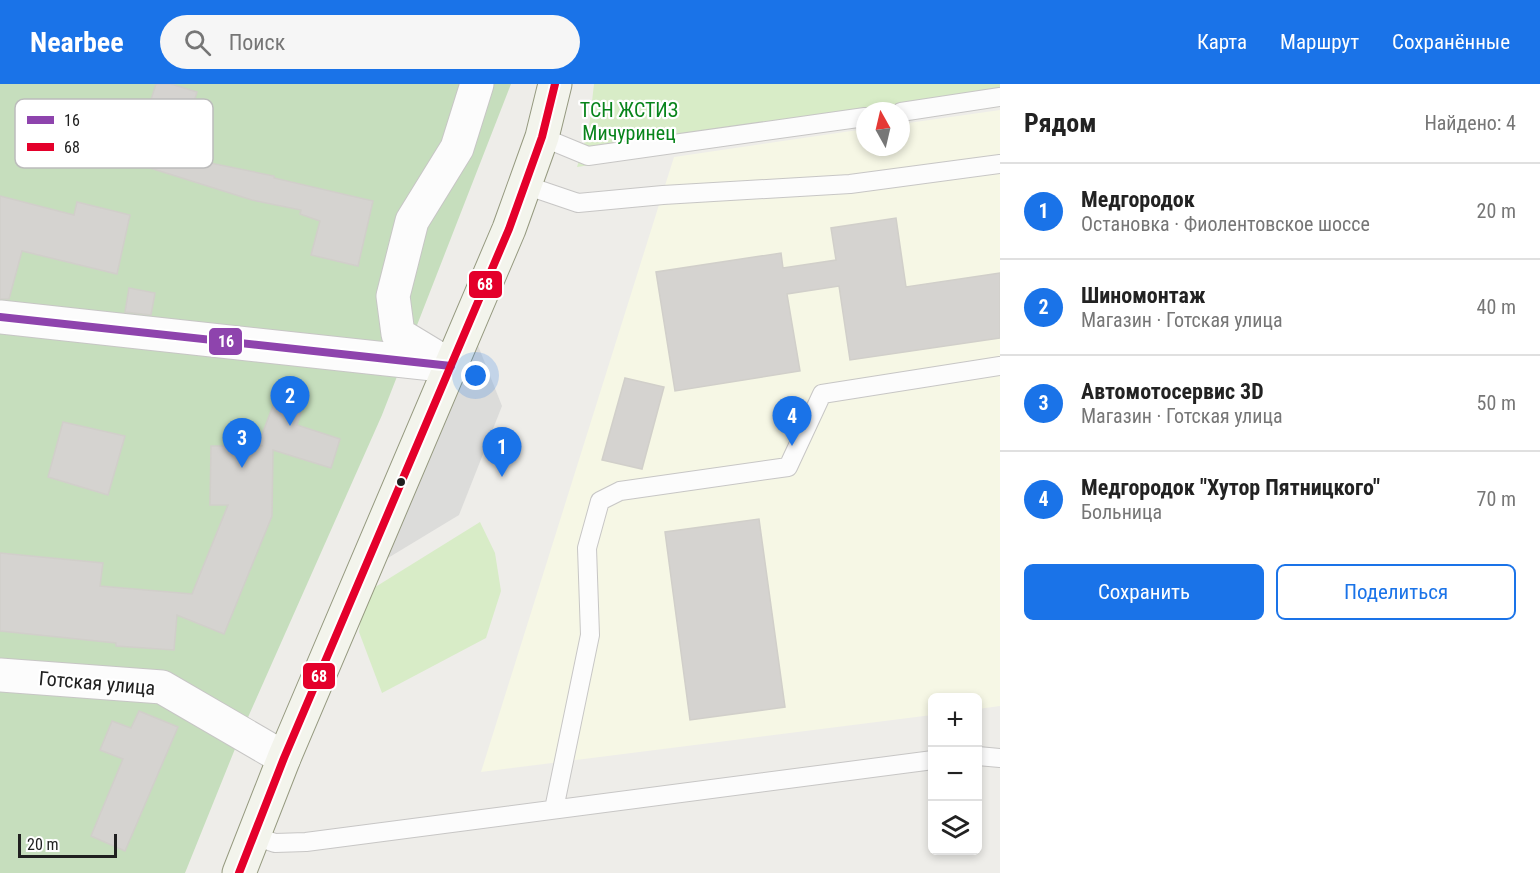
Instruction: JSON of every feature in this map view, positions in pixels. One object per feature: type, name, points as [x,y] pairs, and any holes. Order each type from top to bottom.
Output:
[{"type":"main road","points":[[239,873],[284,758],[508,230],[542,137],[555,84]]},
{"type":"street","points":[[451,366],[398,334],[393,296],[412,221],[457,148],[477,84]]},
{"type":"street","points":[[0,317],[451,366]]},
{"type":"street","name":"Готская улица","points":[[0,675],[162,687],[284,758]]},
{"type":"lane","points":[[910,111],[1000,97]]},
{"type":"lane","points":[[542,137],[588,156],[856,118]]},
{"type":"lane","points":[[525,185],[578,203],[663,195],[850,184],[1000,164]]},
{"type":"lane","points":[[554,809],[590,635],[587,548],[600,501],[620,491],[788,467],[822,394],[1000,366]]},
{"type":"lane","points":[[982,756],[1000,758]]},
{"type":"lane","points":[[254,836],[275,843],[306,842],[928,761]]},
{"type":"shaded area","points":[[1000,110],[1000,706],[982,708],[982,693],[928,693],[928,716],[481,772],[674,157],[856,130],[856,156],[910,156],[910,123]]},
{"type":"shaded area","points":[[477,343],[502,406],[459,515],[378,564]]},
{"type":"green space","points":[[0,84],[511,84],[382,415],[245,724],[185,873],[0,873]]},
{"type":"green space","name":"ТСН ЖСТИЗ Мичуринец","points":[[594,84],[1000,84],[1000,103],[910,110],[910,102],[856,102],[856,124],[577,167],[589,128]]},
{"type":"green space","points":[[480,522],[495,553],[501,591],[486,638],[382,693],[359,632],[364,594]]},
{"type":"building","points":[[156,84],[171,84],[197,92],[195,99],[151,99]]},
{"type":"building","points":[[213,164],[274,176],[274,178],[373,201],[358,266],[311,255],[320,221],[300,214],[301,210],[252,200],[150,168],[213,168]]},
{"type":"building","points":[[0,196],[74,215],[77,202],[130,215],[117,274],[22,251],[9,299],[0,299]]},
{"type":"building","points":[[896,218],[906,287],[1000,273],[1000,338],[850,360],[839,286],[787,294],[800,371],[675,391],[656,272],[781,253],[783,268],[836,260],[831,228]]},
{"type":"building","points":[[129,288],[155,293],[151,315],[125,312]]},
{"type":"building","points":[[625,378],[664,387],[642,469],[602,460]]},
{"type":"building","points":[[274,403],[301,413],[297,425],[340,439],[331,468],[273,450],[272,516],[224,634],[177,615],[174,650],[116,646],[116,643],[0,631],[0,553],[103,563],[100,586],[192,594],[228,505],[210,505],[211,446],[263,446],[258,445]]},
{"type":"building","points":[[63,422],[125,436],[108,495],[48,477]]},
{"type":"building","points":[[759,519],[785,707],[690,720],[665,532]]},
{"type":"building","points":[[139,711],[178,727],[125,851],[91,836],[123,759],[100,750],[112,721],[131,728]]},
{"type":"transit line","name":"68","points":[[239,873],[284,758],[509,229],[542,137],[555,84]]},
{"type":"transit line","name":"16","points":[[0,317],[451,366]]},
{"type":"place","name":"Шиномонтаж","points":[[290,426]]},
{"type":"place","name":"Медгородок \"Хутор Пятницкого\"","points":[[792,446]]},
{"type":"place","name":"Автомотосервис 3D","points":[[242,468]]},
{"type":"place","name":"Медгородок","points":[[502,477]]}]
